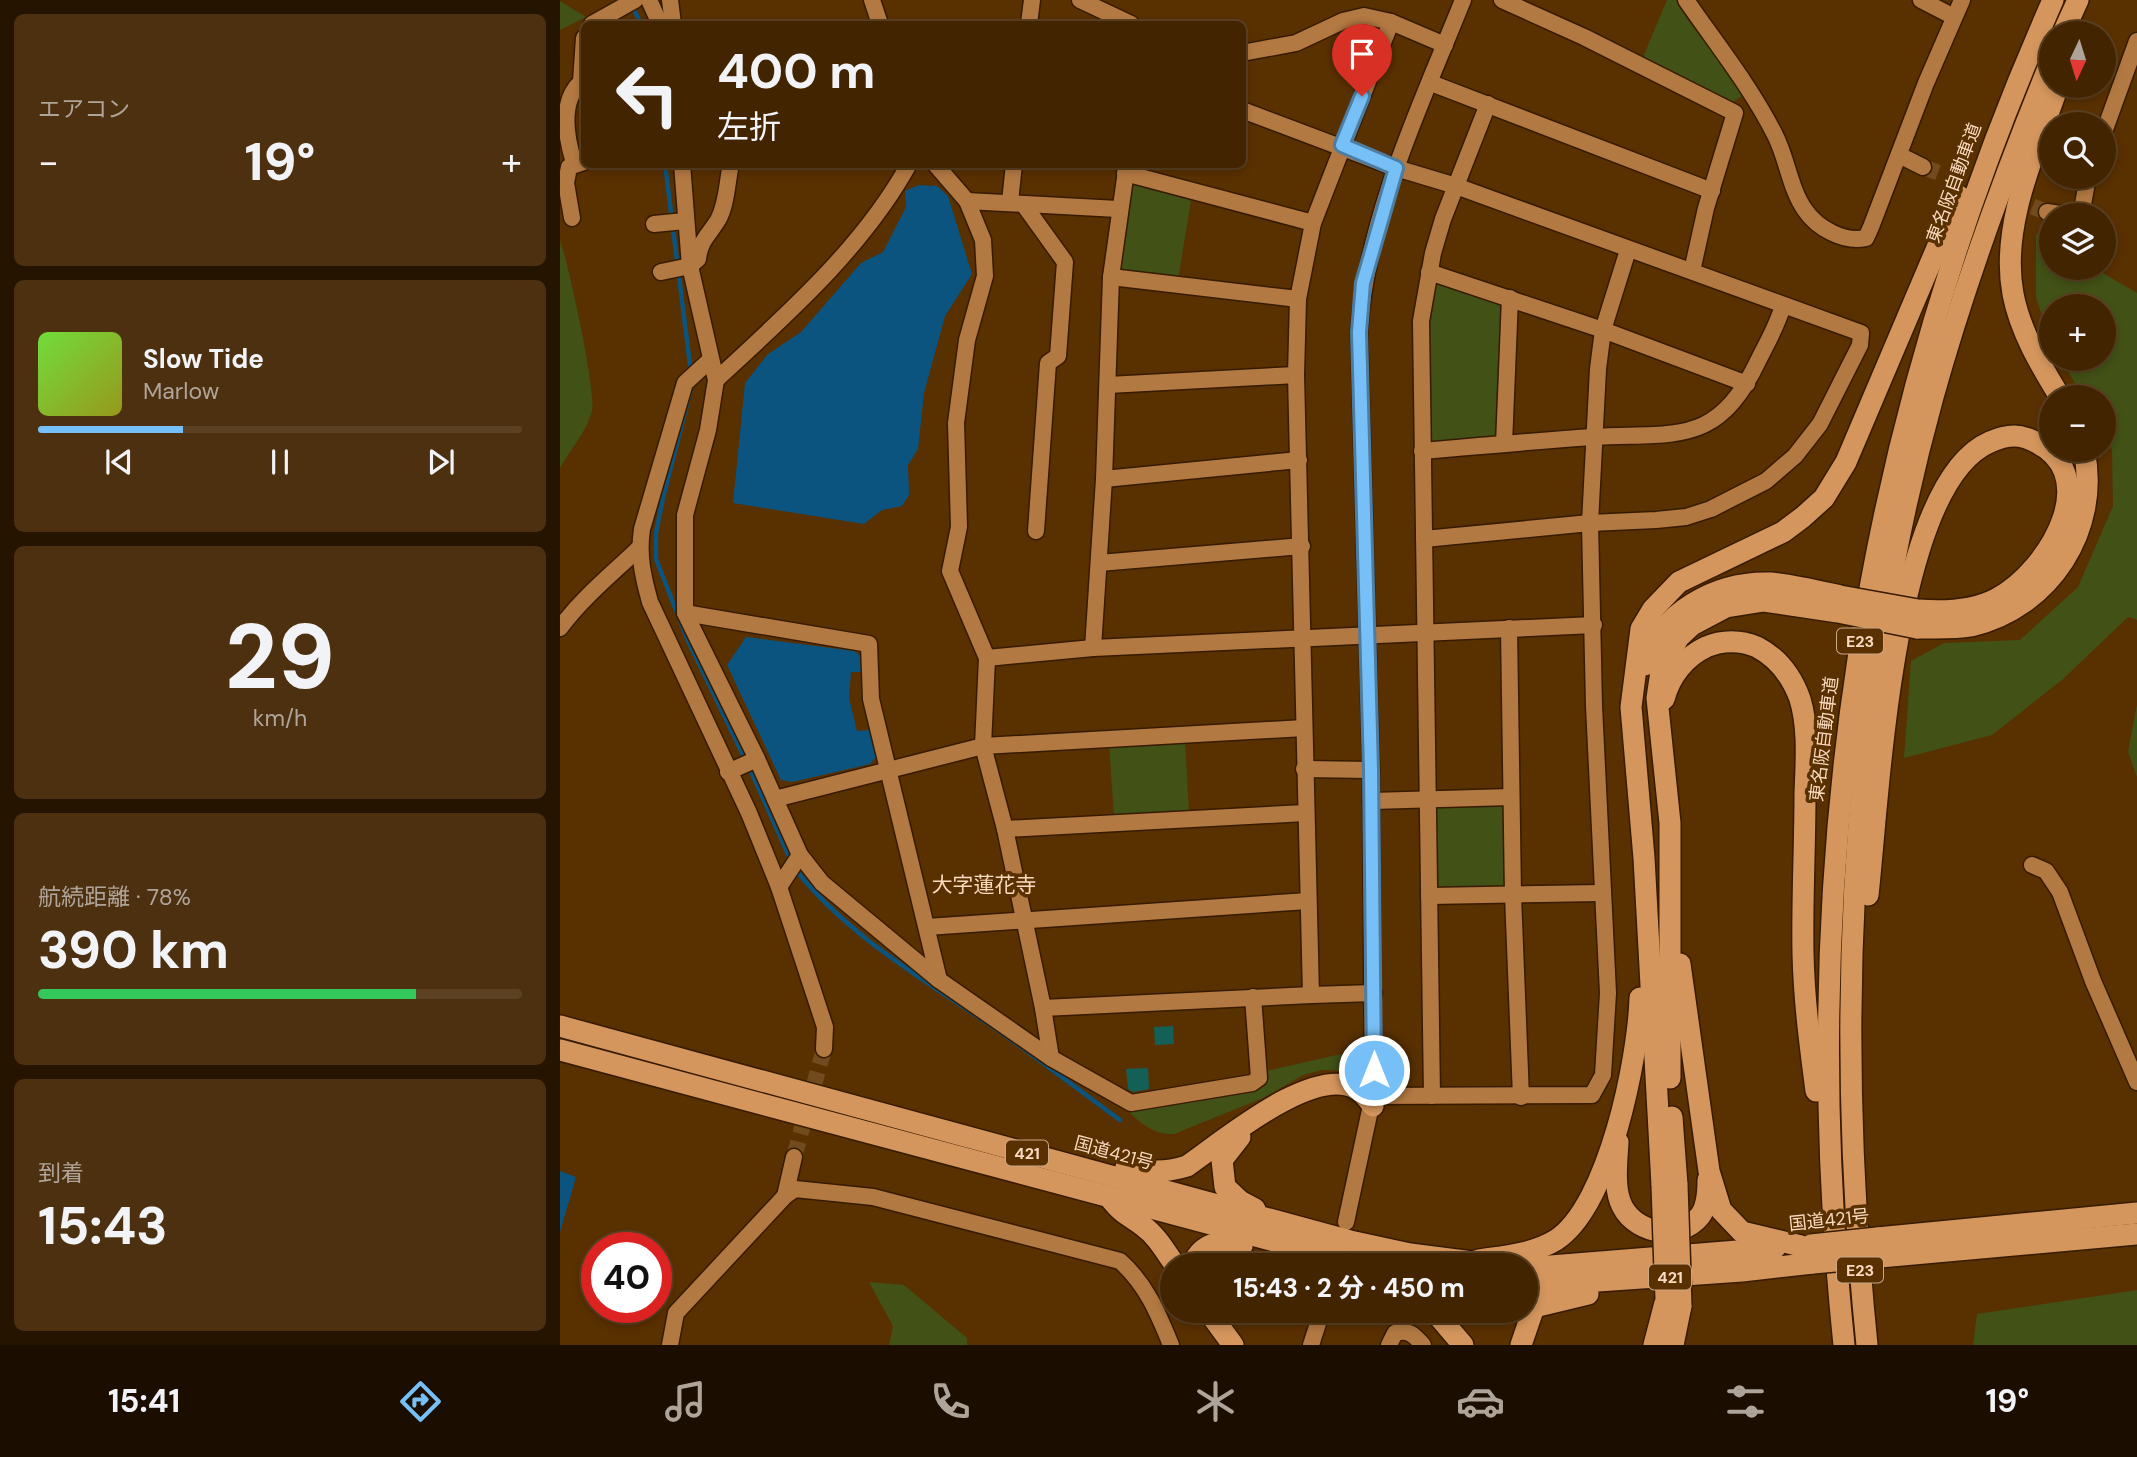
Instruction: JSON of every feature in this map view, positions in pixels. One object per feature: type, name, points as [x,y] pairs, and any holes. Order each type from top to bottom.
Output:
[{"type":"highway","points":[[1673,1345],[1669,1185],[1631,707],[1641,629],[1658,602],[1679,582],[1783,532],[1824,498],[1846,462],[2019,57],[2050,0]]},
{"type":"highway","name":"東名阪自動車道","points":[[1844,1345],[1832,1196],[1827,1035],[1835,840],[1846,730],[1873,565],[1911,396],[1938,302],[1998,128],[2050,0]]},
{"type":"highway","points":[[2068,21],[2078,0]]},
{"type":"highway","points":[[2078,21],[2084,0]]},
{"type":"highway","name":"E23","points":[[1867,1345],[1854,1195],[1852,943],[1868,746],[1879,660],[1909,499],[1959,309],[1985,231],[2039,92]]},
{"type":"highway","points":[[2054,98],[2023,190],[2015,223],[2011,267],[2013,294],[2025,332],[2054,385]]},
{"type":"highway","points":[[1851,1049],[1897,642],[1923,539],[1945,489],[1968,457],[2002,437],[2023,437],[2044,446],[2056,458],[2065,475],[2067,493],[2061,527],[2043,560],[1996,599],[1918,619]]},
{"type":"highway","points":[[1631,707],[1650,646],[1671,620],[1698,600],[1728,588],[1770,583],[1839,604],[1918,619],[1953,629],[1990,620],[2025,602],[2043,587],[2066,559],[2081,523],[2087,491],[2085,462]]},
{"type":"highway","points":[[1808,1251],[1742,1232],[1721,1210],[1709,1171],[1684,1004],[1657,689],[1662,665],[1679,637],[1692,625],[1726,607],[1746,602],[1839,604]]},
{"type":"highway","points":[[1661,722],[1663,701],[1674,675],[1696,652],[1723,642],[1750,644],[1773,656],[1793,684],[1800,700],[1806,747],[1803,917],[1805,1014],[1832,1196]]},
{"type":"highway","points":[[1525,1253],[1541,1248],[1570,1228],[1594,1189],[1618,1123],[1637,1031],[1644,858]]},
{"type":"highway","points":[[1669,1185],[1670,861]]},
{"type":"highway","name":"国道421号","points":[[560,1026],[1350,1241],[1415,1253]]},
{"type":"highway","name":"421","points":[[560,1050],[1109,1197],[1298,1253]]},
{"type":"highway","points":[[1047,1158],[1100,1161],[1149,1172],[1170,1171],[1187,1166],[1294,1094],[1329,1083],[1358,1089],[1373,1101]]},
{"type":"highway","points":[[1279,1221],[1240,1201],[1225,1187],[1222,1160],[1237,1140],[1294,1094]]},
{"type":"highway","points":[[1618,1123],[1619,1200],[1635,1222],[1646,1229],[1676,1231],[1699,1218],[1705,1206],[1709,1171]]},
{"type":"highway","points":[[1109,1197],[1123,1215],[1142,1226],[1167,1253]]},
{"type":"highway","name":"国道421号","points":[[1878,1247],[2137,1213]]},
{"type":"highway","name":"国道421号","points":[[1538,1267],[2137,1234]]},
{"type":"highway","points":[[1200,1253],[1203,1248],[1220,1241],[1271,1253]]},
{"type":"highway","name":"国道421号","points":[[1538,1285],[1742,1271],[1808,1251]]},
{"type":"highway","points":[[1521,1345],[1534,1307],[1577,1294],[1699,1285],[1742,1271]]},
{"type":"highway","points":[[1654,1345],[1674,1302]]},
{"type":"highway","points":[[1217,1323],[1233,1345]]},
{"type":"highway","points":[[1444,1323],[1463,1345]]},
{"type":"street","points":[[597,21],[635,0]]},
{"type":"street","points":[[649,0],[659,21]]},
{"type":"street","points":[[670,0],[673,21]]},
{"type":"street","points":[[872,0],[879,21]]},
{"type":"street","points":[[1029,21],[1032,0]]},
{"type":"street","points":[[1080,0],[1125,21]]},
{"type":"street","points":[[1346,1222],[1373,1101],[1371,770],[1359,332],[1363,283],[1396,168],[1464,0]]},
{"type":"street","points":[[1502,0],[1584,37],[1735,113]]},
{"type":"street","points":[[1686,0],[1753,96],[1776,137],[1805,210],[1824,228],[1845,238],[1866,238],[1962,0]]},
{"type":"street","points":[[1921,0],[1954,17]]},
{"type":"street","points":[[1246,52],[1296,43],[1343,21],[1364,16],[1391,22],[1445,45]]},
{"type":"street","points":[[1311,995],[1296,375],[1298,299],[1313,223],[1391,22]]},
{"type":"street","points":[[2111,112],[2137,41]]},
{"type":"street","points":[[572,218],[563,184],[569,167],[579,163],[569,148],[563,103],[581,82]]},
{"type":"street","points":[[1431,83],[1712,191]]},
{"type":"street","points":[[1692,271],[1735,113],[1753,96]]},
{"type":"street","points":[[1432,1096],[1421,321],[1429,272],[1443,219],[1489,104]]},
{"type":"street","points":[[1246,111],[1342,145],[1396,168],[1456,186],[1861,332],[1860,345],[1820,424],[1795,456],[1766,481],[1711,509],[1686,517],[1424,539]]},
{"type":"street","points":[[1899,155],[1923,167]]},
{"type":"street","points":[[682,168],[690,266],[716,380],[708,430],[685,514],[685,612],[757,759],[800,855],[822,883],[939,980],[1051,1058],[1131,1103],[1252,1083],[1259,1078],[1253,997]]},
{"type":"street","points":[[661,272],[690,266],[698,259],[699,244],[717,221],[730,168]]},
{"type":"street","points":[[716,380],[822,277],[874,218],[906,168]]},
{"type":"street","points":[[938,168],[967,201],[982,240],[985,276],[967,340],[956,423],[959,527],[950,571],[987,658],[984,746],[1005,829],[1051,1058]]},
{"type":"street","points":[[1014,168],[1017,204],[1065,262],[1058,356],[1048,363],[1036,531]]},
{"type":"street","points":[[1093,648],[1104,479],[1111,276],[1118,209],[1126,169],[1313,223]]},
{"type":"street","points":[[967,201],[1118,209]]},
{"type":"street","points":[[654,223],[685,221]]},
{"type":"street","points":[[1373,1101],[1432,1096],[1592,1095],[1599,1088],[1603,1075],[1608,993],[1601,892],[1590,523],[1603,330],[1628,250]]},
{"type":"street","points":[[1429,272],[1603,330],[1747,384]]},
{"type":"street","points":[[1111,276],[1298,299]]},
{"type":"street","points":[[1504,444],[1510,298]]},
{"type":"street","points":[[1422,451],[1594,437],[1657,436],[1693,431],[1720,416],[1747,384],[1783,305]]},
{"type":"street","points":[[710,360],[685,383],[639,548],[650,602],[749,813],[779,887],[825,1027],[824,1049]]},
{"type":"street","points":[[1108,385],[1296,375]]},
{"type":"street","points":[[1104,479],[1299,460]]},
{"type":"street","points":[[1099,562],[1301,546]]},
{"type":"street","points":[[560,628],[579,602],[596,591],[639,548]]},
{"type":"street","points":[[685,612],[869,644],[871,699],[891,772],[939,980]]},
{"type":"street","points":[[987,658],[1093,648],[1424,635],[1594,625]]},
{"type":"street","points":[[1509,628],[1513,895],[1521,1097]]},
{"type":"street","points":[[775,799],[891,772],[984,746],[1304,728]]},
{"type":"street","points":[[728,772],[757,759]]},
{"type":"street","points":[[1304,769],[1371,770]]},
{"type":"street","points":[[1371,801],[1511,797]]},
{"type":"street","points":[[1005,829],[1305,813]]},
{"type":"street","points":[[779,887],[800,855]]},
{"type":"street","points":[[2032,865],[2046,871],[2060,892],[2093,981],[2137,1082]]},
{"type":"street","points":[[1429,896],[1601,892]]},
{"type":"street","points":[[927,927],[1308,901]]},
{"type":"street","points":[[1043,1008],[1374,993]]},
{"type":"street","points":[[785,1196],[794,1157]]},
{"type":"street","points":[[670,1345],[676,1313],[785,1196],[795,1189],[873,1196],[1120,1261],[1139,1277],[1158,1312],[1171,1345]]},
{"type":"street","points":[[1311,1345],[1318,1323]]},
{"type":"street","points":[[1388,1345],[1395,1333],[1403,1331],[1411,1332],[1423,1345]]},
{"type":"green space","points":[[1667,0],[1678,0],[1745,94],[1731,103],[1641,62]]},
{"type":"green space","points":[[560,1],[586,17],[560,30]]},
{"type":"green space","points":[[1131,179],[1192,194],[1178,280],[1118,273]]},
{"type":"green space","points":[[2036,234],[2039,236],[2039,280],[2115,280],[2137,293],[2137,620],[2128,617],[2062,680],[1992,735],[1904,758],[1911,661],[1944,643],[2020,640],[2078,587],[2113,506],[2116,385],[2076,385],[2068,371],[2116,371],[2116,294],[2039,294],[2039,307],[2036,298]]},
{"type":"green space","points":[[560,241],[581,327],[592,411],[586,426],[560,468]]},
{"type":"green space","points":[[1434,280],[1503,303],[1496,438],[1428,444],[1427,323]]},
{"type":"green space","points":[[2137,704],[2137,777],[2128,752]]},
{"type":"green space","points":[[1185,738],[1189,813],[1114,817],[1109,742]]},
{"type":"green space","points":[[1506,799],[1508,887],[1435,889],[1432,803]]},
{"type":"green space","points":[[1359,1050],[1358,1071],[1322,1070],[1303,1075],[1263,1098],[1174,1134],[1147,1127],[1125,1108],[1265,1085],[1266,1071]]},
{"type":"green space","points":[[869,1282],[904,1285],[967,1338],[967,1345],[889,1345],[893,1326]]},
{"type":"green space","points":[[2137,1290],[2137,1345],[1973,1345],[1977,1314]]},
{"type":"water","points":[[919,185],[937,186],[948,196],[972,274],[945,316],[924,393],[918,449],[908,465],[909,495],[902,506],[882,510],[864,524],[733,503],[745,383],[768,354],[801,332],[861,263],[883,252],[906,207],[905,191]]},
{"type":"water","points":[[746,637],[854,651],[862,657],[862,672],[851,672],[849,698],[857,731],[871,730],[876,757],[870,764],[792,782],[781,780],[727,665]]},
{"type":"water","points":[[560,1171],[576,1177],[560,1232]]},
{"type":"building","points":[[1173,1026],[1174,1044],[1155,1045],[1154,1027]]},
{"type":"building","points":[[1148,1068],[1149,1089],[1133,1092],[1128,1089],[1126,1069]]},
{"type":"waterway","points":[[632,6],[640,21]]},
{"type":"waterway","points":[[665,168],[691,373]]},
{"type":"waterway","points":[[692,385],[663,498],[656,533],[656,559],[688,641],[745,759]]},
{"type":"waterway","points":[[749,767],[791,861]]},
{"type":"waterway","points":[[795,869],[819,896],[873,944],[992,1026],[1120,1120]]},
{"type":"tunnel","points":[[1923,167],[1989,191]]},
{"type":"tunnel","points":[[2010,198],[2039,209]]},
{"type":"tunnel","points":[[794,1157],[824,1049]]},
{"type":"district","name":"大字蓮花寺","points":[[984,885]]},
{"type":"route","points":[[1362,96],[1342,145],[1396,168],[1372,244],[1363,283],[1359,332],[1371,770],[1374,1070]]}]
